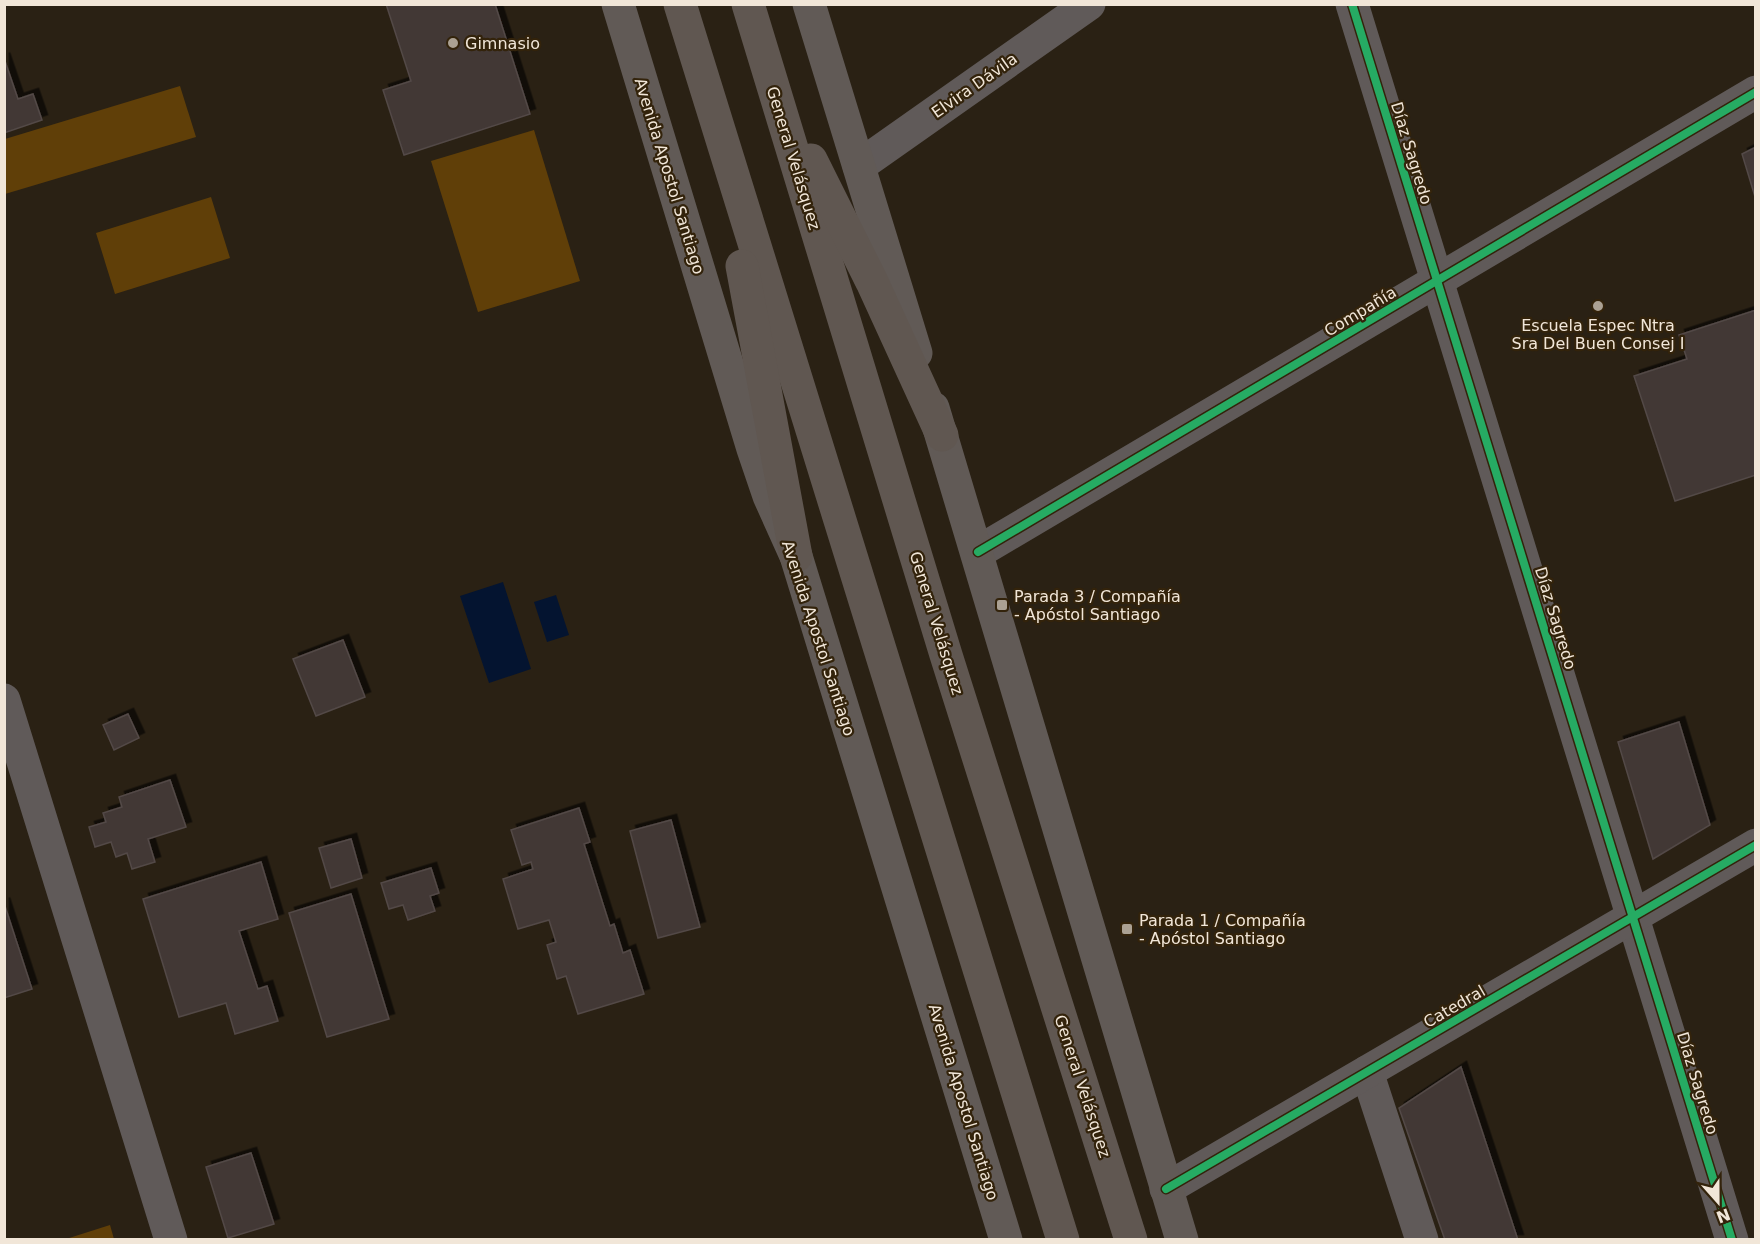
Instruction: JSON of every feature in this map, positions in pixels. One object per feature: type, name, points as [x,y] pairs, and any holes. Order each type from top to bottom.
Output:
[{"type":"highway","points":[[680,4],[1063,1239]]},
{"type":"highway","name":"General Velásquez","points":[[748,4],[946,655],[1131,1239]]},
{"type":"highway","points":[[770,78],[872,282],[942,435]]},
{"type":"highway","points":[[728,163],[760,374],[796,555]]},
{"type":"main road","name":"Avenida Apostol Santiago","points":[[618,4],[753,449],[769,496],[796,555],[1006,1239]]},
{"type":"main road","points":[[809,4],[978,552],[1182,1239]]},
{"type":"street","name":"Elvira Dávila","points":[[859,166],[1089,4]]},
{"type":"street","name":"Díaz Sagredo","points":[[1352,4],[1732,1239]]},
{"type":"street","name":"Compañía","points":[[978,552],[1755,92]]},
{"type":"street","points":[[4,700],[171,1239]]},
{"type":"street","name":"Catedral","points":[[1166,1189],[1755,845]]},
{"type":"street","points":[[1367,1072],[1422,1239]]},
{"type":"shaded area","points":[[180,86],[196,137],[5,194],[5,139]]},
{"type":"shaded area","points":[[534,130],[580,281],[478,312],[431,161]]},
{"type":"shaded area","points":[[211,197],[230,258],[115,294],[96,233]]},
{"type":"shaded area","points":[[110,1225],[114,1239],[66,1239]]},
{"type":"water","points":[[503,582],[531,669],[489,683],[460,596]]},
{"type":"water","points":[[556,595],[569,635],[547,642],[534,602]]},
{"type":"building","name":"Gimnasio","points":[[386,4],[495,4],[530,114],[404,155],[383,90],[411,81]]},
{"type":"building","points":[[4,58],[18,99],[33,94],[42,120],[4,133]]},
{"type":"building","points":[[1756,147],[1756,200],[1742,154]]},
{"type":"building","points":[[1756,310],[1756,475],[1675,501],[1634,376],[1687,359],[1679,335]]},
{"type":"building","points":[[343,640],[365,697],[316,716],[293,659]]},
{"type":"building","points":[[128,714],[139,738],[114,750],[103,725]]},
{"type":"building","points":[[1679,722],[1710,825],[1653,859],[1618,742]]},
{"type":"building","points":[[170,780],[186,827],[148,839],[155,862],[132,869],[127,853],[116,857],[111,842],[95,847],[89,827],[106,822],[103,813],[122,807],[119,797]]},
{"type":"building","points":[[579,808],[590,842],[584,844],[610,926],[614,924],[623,953],[630,950],[644,994],[578,1014],[566,976],[557,979],[547,945],[556,942],[549,920],[518,929],[503,879],[533,869],[531,862],[522,865],[511,830]]},
{"type":"building","points":[[671,820],[700,927],[658,938],[630,831]]},
{"type":"building","points":[[351,839],[362,878],[331,888],[319,848]]},
{"type":"building","points":[[261,862],[278,919],[239,931],[258,989],[267,986],[278,1021],[235,1034],[226,1003],[179,1017],[143,899]]},
{"type":"building","points":[[431,868],[439,893],[430,896],[435,911],[408,920],[403,905],[389,909],[381,883]]},
{"type":"building","points":[[351,894],[389,1019],[327,1037],[289,913]]},
{"type":"building","points":[[4,903],[32,989],[4,998]]},
{"type":"building","points":[[1461,1067],[1518,1240],[1445,1240],[1399,1108]]},
{"type":"building","points":[[251,1153],[274,1224],[228,1238],[206,1167]]},
{"type":"cycle path","points":[[1352,4],[1732,1240]]},
{"type":"cycle path","points":[[978,552],[1756,92]]},
{"type":"cycle path","points":[[1166,1189],[1756,845]]},
{"type":"place","name":"Gimnasio","points":[[453,43]]},
{"type":"place","name":"Escuela Espec Ntra Sra Del Buen Consej I","points":[[1598,306]]},
{"type":"place","name":"Parada 3 / Compañía - Apóstol Santiago","points":[[1002,605]]},
{"type":"place","name":"Parada 1 / Compañía - Apóstol Santiago","points":[[1127,929]]}]
